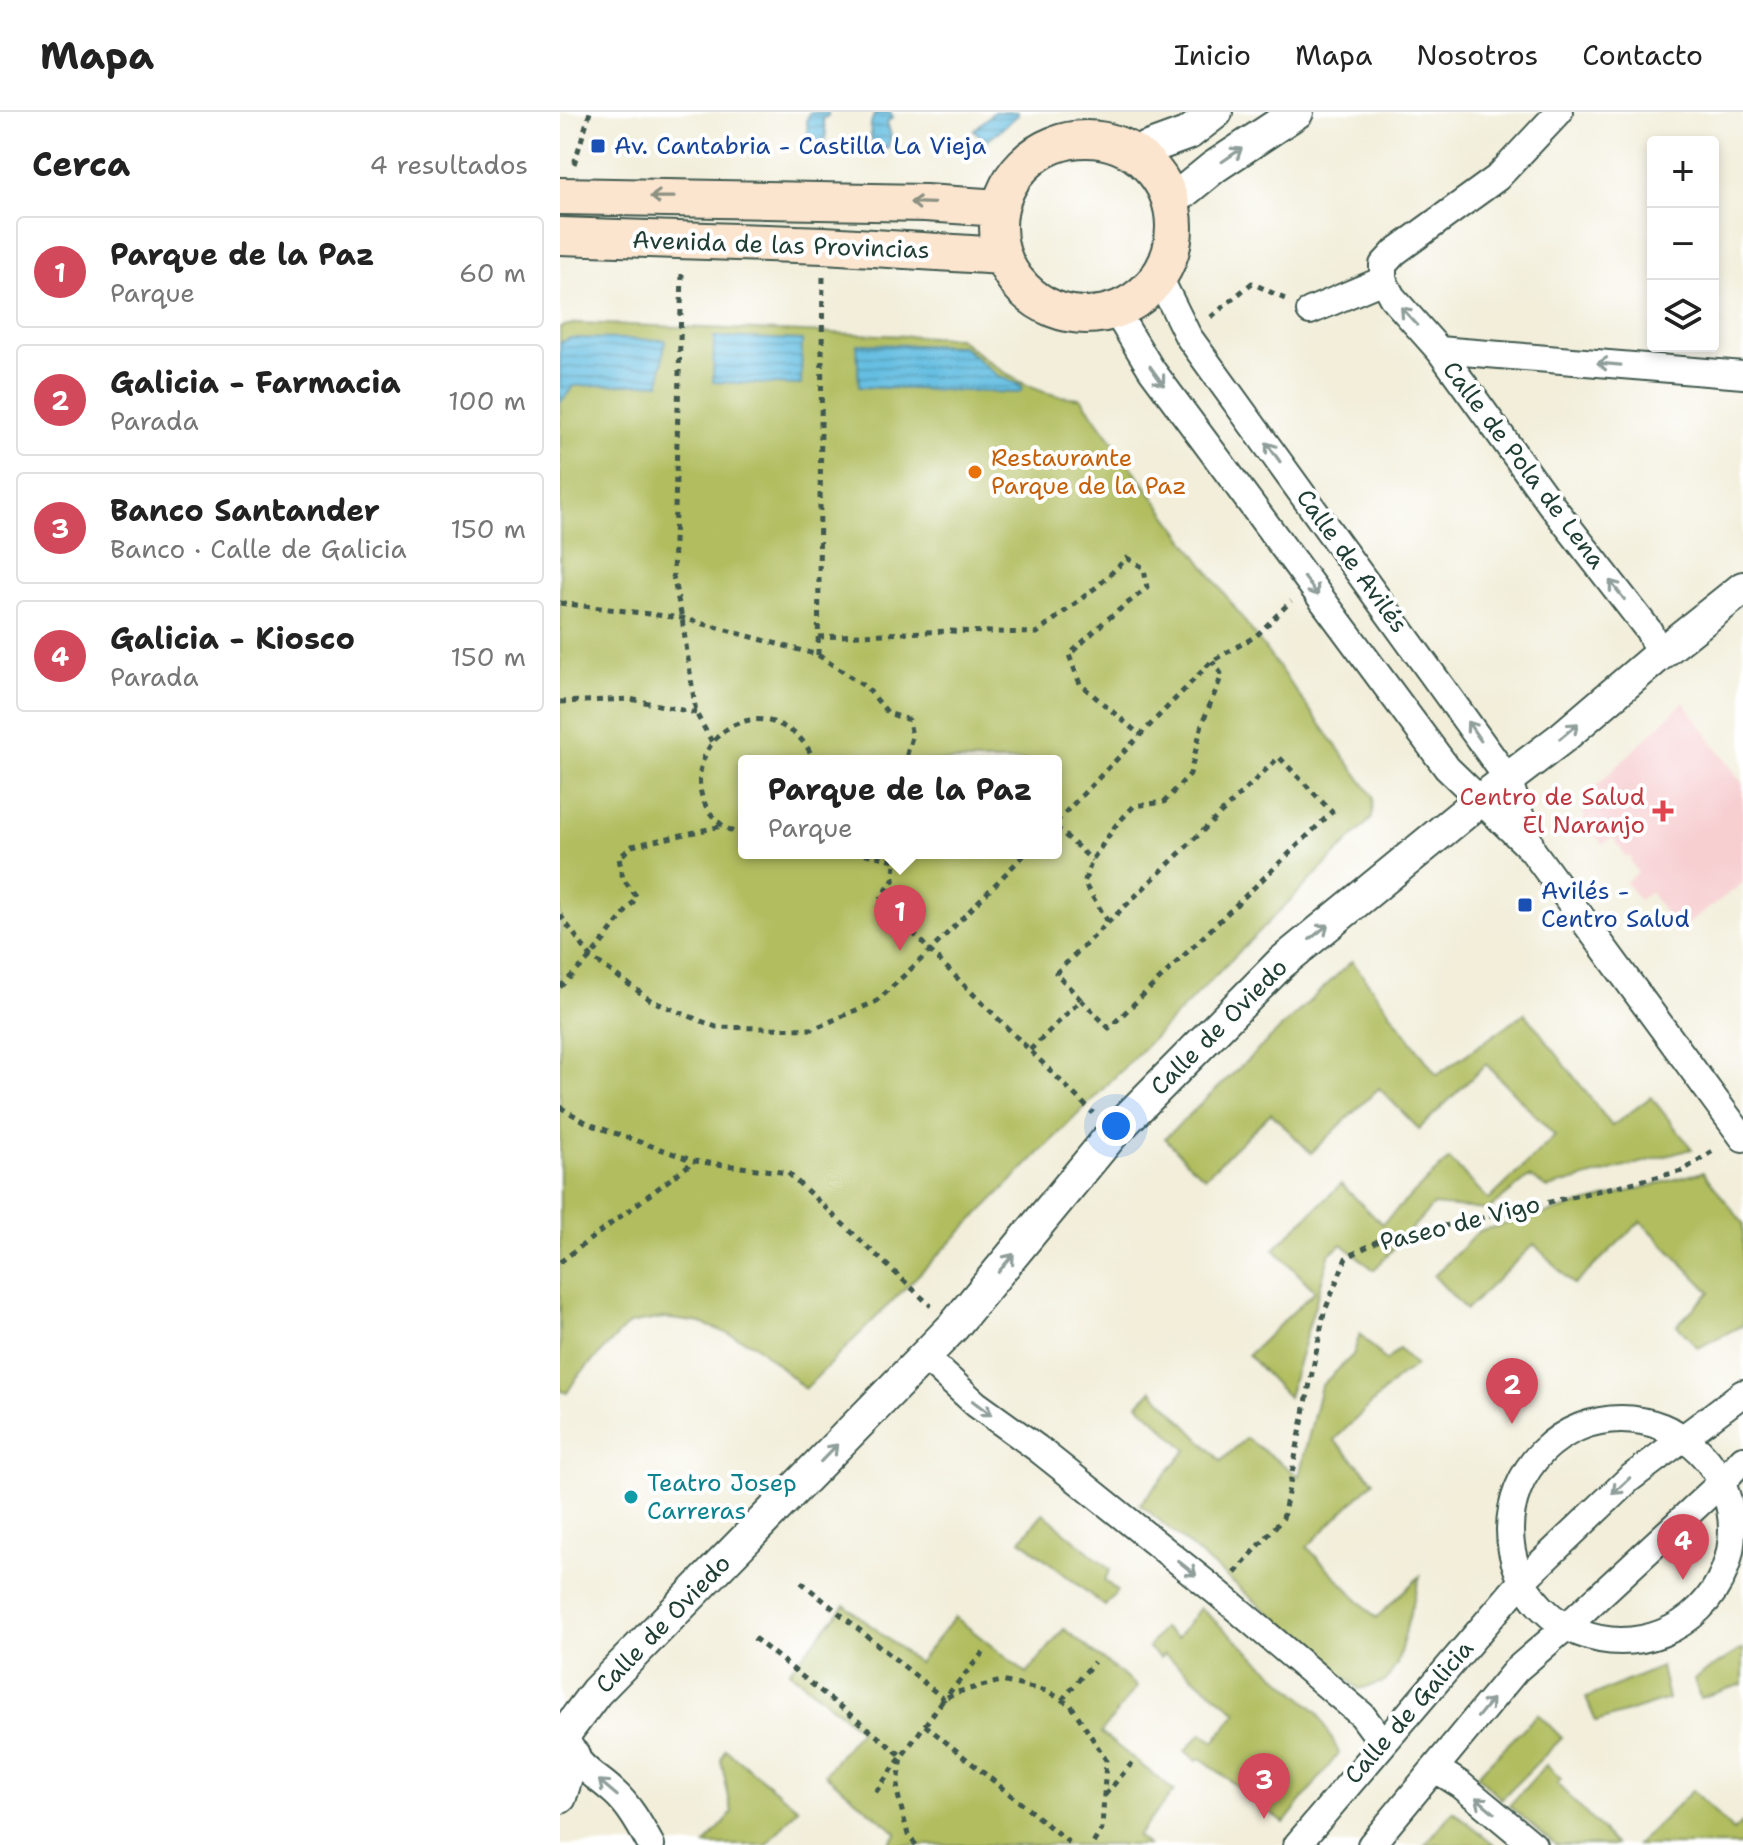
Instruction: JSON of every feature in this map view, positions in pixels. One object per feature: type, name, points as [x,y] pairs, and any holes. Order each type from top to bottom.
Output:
[{"type":"main road","points":[[1068,140],[1102,140],[1134,153],[1150,166],[1171,202],[1174,228],[1170,254],[1159,277],[1140,298],[1115,310],[1088,315],[1061,312],[1026,290],[1016,280],[1003,256],[998,233],[1000,208],[1013,177],[1037,153],[1068,140]]},
{"type":"main road","name":"Avenida de las Provincias","points":[[566,195],[925,203],[1000,208]]},
{"type":"main road","name":"Avenida de las Provincias","points":[[560,236],[824,245],[1003,256]]},
{"type":"street","points":[[1134,153],[1189,133],[1216,112]]},
{"type":"street","points":[[1171,202],[1214,167],[1297,112]]},
{"type":"street","points":[[1310,311],[1383,280],[1383,265],[1395,252],[1497,178],[1559,112]]},
{"type":"street","name":"Calle de Avilés","points":[[1159,277],[1188,336],[1508,779],[1532,850]]},
{"type":"street","name":"Calle de Pola de Lena","points":[[1383,280],[1392,297],[1439,350],[1549,502],[1649,631],[1659,655]]},
{"type":"street","name":"Calle de Avilés","points":[[1115,310],[1151,369],[1447,768],[1532,850],[1742,1136]]},
{"type":"street","points":[[1439,350],[1743,375]]},
{"type":"street","name":"Calle de Oviedo","points":[[560,1797],[564,1739],[596,1692],[953,1327],[1113,1133],[1281,963],[1743,588]]},
{"type":"street","points":[[924,1356],[976,1404],[1037,1448],[1218,1593],[1362,1715],[1382,1742]]},
{"type":"street","name":"Calle de Galicia","points":[[1297,1845],[1522,1581],[1629,1479],[1743,1393]]},
{"type":"street","points":[[1607,1420],[1631,1420],[1655,1425],[1682,1438],[1707,1461],[1721,1483],[1732,1522],[1731,1549],[1723,1576],[1705,1604],[1680,1625],[1654,1637],[1625,1642],[1596,1639],[1566,1627],[1541,1608],[1522,1581],[1511,1550],[1510,1518],[1517,1489],[1532,1463],[1554,1441],[1580,1427],[1607,1420]]},
{"type":"street","points":[[1371,1845],[1516,1670],[1721,1483],[1743,1459]]},
{"type":"street","points":[[564,1739],[585,1770],[616,1793],[639,1822],[651,1845]]},
{"type":"street","points":[[1436,1769],[1461,1785],[1533,1845]]},
{"type":"path","points":[[566,195],[590,112]]},
{"type":"path","points":[[683,241],[673,576],[696,713],[712,742]]},
{"type":"path","points":[[818,655],[824,245]]},
{"type":"path","points":[[1188,336],[1252,283],[1310,311]]},
{"type":"path","points":[[818,637],[948,631],[1037,633],[1099,585],[1127,558],[1144,568],[1147,588],[1069,655],[1080,684],[1140,735]]},
{"type":"path","points":[[1062,819],[1212,661],[1256,636],[1309,583]]},
{"type":"path","points":[[560,603],[682,618],[818,655],[867,688],[888,713],[909,720],[912,737],[907,755]]},
{"type":"path","points":[[1108,922],[1084,883],[1092,860],[1116,825],[1134,806],[1164,802],[1190,774],[1202,724],[1222,675],[1212,661]]},
{"type":"path","points":[[560,702],[630,699],[696,713]]},
{"type":"path","points":[[738,833],[722,826],[707,808],[699,786],[703,756],[712,742],[729,727],[762,720],[779,724],[797,734],[812,755]]},
{"type":"path","points":[[1279,757],[1332,812],[1109,1028],[1081,1000],[1056,973],[1279,757]]},
{"type":"path","points":[[560,987],[591,957],[637,897],[623,879],[619,858],[632,846],[722,826]]},
{"type":"path","points":[[1062,831],[1092,860]]},
{"type":"path","points":[[891,859],[895,860],[894,879],[881,898],[1113,1133]]},
{"type":"path","points":[[560,915],[591,957],[652,1001],[716,1027],[813,1029],[877,1001],[1020,859]]},
{"type":"path","points":[[1030,1050],[1081,1000]]},
{"type":"path","points":[[560,1107],[589,1124],[694,1161],[788,1173],[953,1327]]},
{"type":"path","name":"Paseo de Vigo","points":[[1218,1593],[1283,1518],[1324,1313],[1346,1258],[1385,1237],[1465,1222],[1682,1171],[1742,1136]]},
{"type":"path","points":[[560,1262],[694,1161]]},
{"type":"path","points":[[801,1582],[944,1699]]},
{"type":"path","points":[[754,1638],[902,1756]]},
{"type":"path","points":[[872,1797],[944,1699],[986,1649]]},
{"type":"path","points":[[1062,1700],[1094,1662]]},
{"type":"path","points":[[944,1699],[954,1693],[1001,1681],[1047,1691],[1071,1705],[1106,1760],[1102,1829],[1092,1845]]},
{"type":"path","points":[[925,1725],[1072,1845]]},
{"type":"path","points":[[902,1756],[897,1791],[908,1835],[916,1845]]},
{"type":"path","points":[[1104,1796],[1132,1763]]},
{"type":"shaded area","name":"Centro de Salud El Naranjo","points":[[1684,702],[1743,784],[1743,883],[1678,931],[1650,892],[1639,900],[1625,882],[1638,873],[1632,860],[1626,857],[1613,837],[1602,844],[1584,819],[1583,804],[1589,793]]},
{"type":"green space","points":[[577,323],[958,338],[1028,386],[1055,395],[1081,398],[1373,796],[1372,818],[805,1389],[754,1344],[701,1323],[663,1318],[629,1324],[577,1377],[567,1393],[560,1390],[560,327]]},
{"type":"green space","points":[[1352,961],[1437,1075],[1525,1013],[1612,1126],[1651,1097],[1692,1149],[1548,1188],[1529,1177],[1488,1210],[1433,1205],[1374,1270],[1342,1244],[1330,1253],[1288,1397],[1248,1355],[1315,1291],[1274,1249],[1341,1184],[1382,1224],[1449,1159],[1489,1200],[1555,1136],[1486,1064],[1419,1129],[1379,1088],[1311,1153],[1271,1113],[1205,1177],[1190,1165],[1165,1138]]},
{"type":"green space","points":[[1703,1172],[1743,1223],[1743,1325],[1698,1348],[1677,1325],[1710,1292],[1641,1221],[1574,1285],[1534,1244],[1466,1310],[1434,1276],[1479,1231]]},
{"type":"green space","points":[[1360,1334],[1386,1361],[1399,1349],[1416,1366],[1400,1376],[1334,1440],[1374,1481],[1307,1547],[1376,1618],[1420,1576],[1397,1664],[1385,1682],[1359,1689],[1140,1504],[1187,1450],[1138,1404],[1152,1390],[1221,1461],[1246,1438],[1299,1476],[1321,1386],[1353,1355]]},
{"type":"green space","points":[[1043,1513],[1110,1570],[1104,1580],[1117,1591],[1105,1606],[1021,1540]]},
{"type":"green space","points":[[845,1605],[918,1663],[955,1617],[1027,1674],[1064,1629],[1137,1687],[1101,1733],[1174,1791],[1137,1836],[1147,1845],[887,1845],[897,1833],[825,1774],[860,1730],[789,1671]]},
{"type":"green space","points":[[1200,1608],[1318,1712],[1339,1753],[1284,1823],[1201,1758],[1197,1761],[1185,1751],[1202,1733],[1214,1742],[1237,1712],[1164,1654],[1160,1658],[1148,1648],[1163,1628],[1177,1638]]},
{"type":"green space","points":[[1743,1648],[1743,1684],[1700,1698],[1694,1679]]},
{"type":"green space","points":[[1661,1667],[1668,1699],[1596,1722],[1586,1698]]},
{"type":"green space","points":[[1538,1714],[1562,1738],[1501,1799],[1477,1775]]},
{"type":"green space","points":[[725,1749],[798,1808],[767,1845],[705,1845],[732,1813],[721,1760]]},
{"type":"green space","points":[[1546,1765],[1561,1779],[1557,1784],[1616,1845],[1556,1845],[1509,1806]]},
{"type":"green space","points":[[1693,1790],[1733,1831],[1743,1822],[1743,1845],[1637,1845]]},
{"type":"green space","points":[[1453,1811],[1495,1845],[1425,1845]]},
{"type":"water","points":[[828,112],[823,119],[826,133],[824,145],[818,147],[808,143],[809,113]]},
{"type":"water","points":[[876,112],[890,112],[893,117],[887,122],[891,136],[888,148],[873,146],[871,128]]},
{"type":"water","points":[[994,112],[1017,112],[1018,115],[986,142],[974,130]]},
{"type":"water","points":[[714,337],[802,340],[801,385],[713,382]]},
{"type":"water","points":[[570,338],[665,340],[660,383],[574,386],[560,403],[560,343]]},
{"type":"water","points":[[857,344],[962,346],[998,376],[1022,386],[1021,391],[859,387]]},
{"type":"place","name":"Av. Cantabria - Castilla La Vieja","points":[[598,146]]},
{"type":"place","name":"Restaurante Parque de la Paz","points":[[975,472]]},
{"type":"place","name":"Centro de Salud El Naranjo","points":[[1663,811]]},
{"type":"place","name":"Avilés - Centro Salud","points":[[1525,905]]},
{"type":"place","name":"Parque de la Paz","points":[[900,951]]},
{"type":"place","name":"Galicia - Farmacia","points":[[1512,1424]]},
{"type":"place","name":"Teatro Josep Carreras","points":[[631,1497]]},
{"type":"place","name":"Galicia - Kiosco","points":[[1683,1580]]},
{"type":"place","name":"Banco Santander","points":[[1264,1819]]}]
